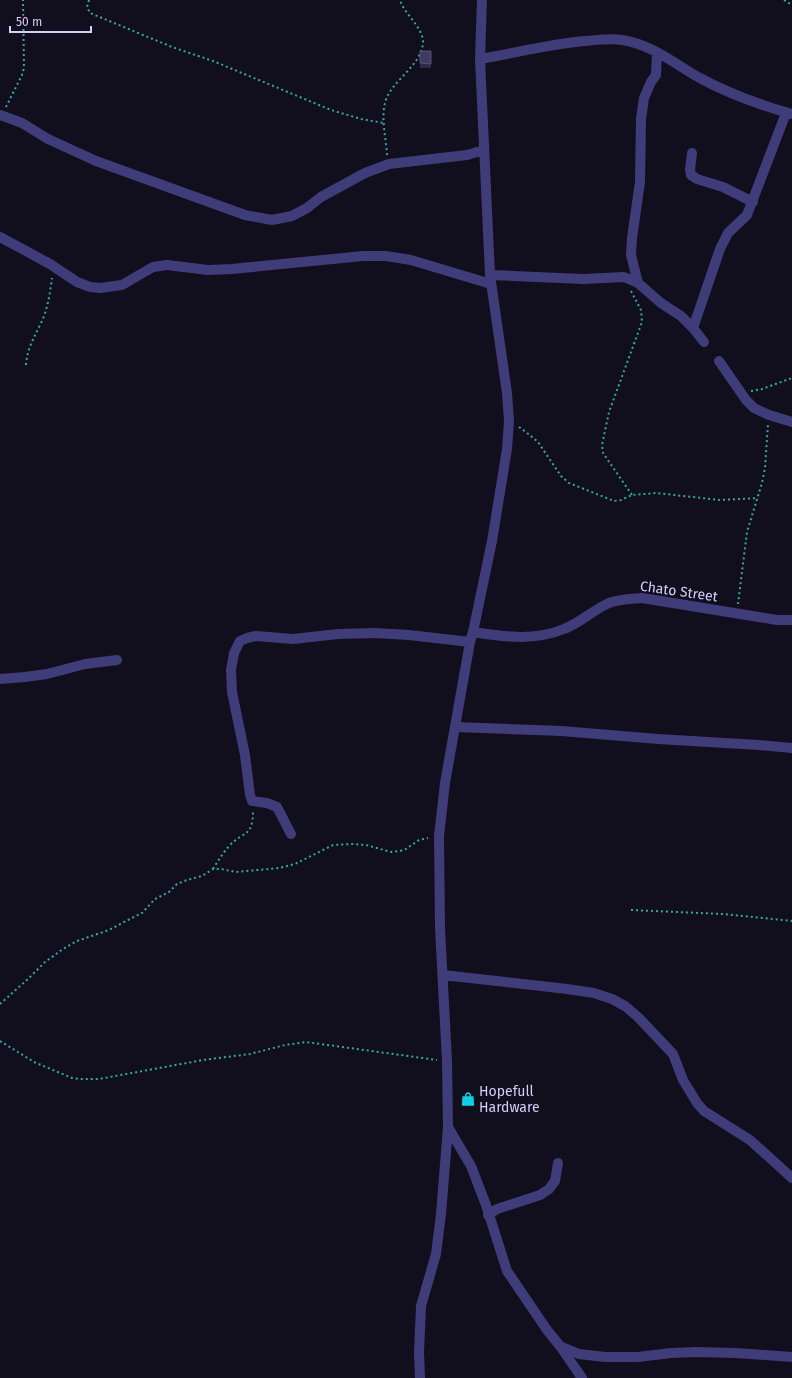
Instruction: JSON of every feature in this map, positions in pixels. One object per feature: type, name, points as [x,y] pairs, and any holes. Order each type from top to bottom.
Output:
[{"type":"street","points":[[420,1378],[419,1352],[421,1306],[436,1254],[441,1214],[448,1127],[447,1061],[440,928],[439,836],[445,783],[455,727],[492,541],[509,421],[507,393],[491,280],[480,59],[482,0]]},
{"type":"street","points":[[480,59],[555,44],[605,39],[621,40],[635,43],[657,53],[715,86],[746,99],[789,113],[745,218],[732,228],[724,240],[693,328]]},
{"type":"street","points":[[638,283],[631,255],[640,182],[641,119],[644,98],[656,75],[657,53]]},
{"type":"street","points":[[1,115],[22,123],[48,139],[96,162],[245,215],[272,220],[292,216],[358,176],[388,164],[467,155],[484,150]]},
{"type":"street","points":[[692,153],[690,170],[691,175],[697,179],[723,186],[753,202]]},
{"type":"street","points":[[0,237],[56,268],[77,282],[90,287],[100,288],[122,285],[153,267],[167,265],[208,270],[232,269],[363,256],[386,256],[411,260],[491,280],[624,277],[638,283],[693,328],[704,342]]},
{"type":"street","points":[[719,361],[746,400],[754,408],[768,415],[792,422]]},
{"type":"street","name":"Chato Street","points":[[252,801],[245,754],[232,692],[231,670],[234,653],[240,641],[247,638],[256,636],[293,639],[338,634],[375,633],[524,638],[563,630],[610,603],[642,598],[778,620],[792,620]]},
{"type":"street","points":[[0,679],[47,674],[85,664],[117,660]]},
{"type":"street","points":[[455,727],[561,731],[658,740],[792,748]]},
{"type":"street","points":[[252,801],[267,803],[277,807],[291,834]]},
{"type":"street","points":[[442,975],[567,989],[594,993],[612,998],[638,1017],[674,1054],[683,1080],[697,1103],[704,1111],[750,1140],[792,1178]]},
{"type":"street","points":[[448,1127],[471,1166],[507,1271],[582,1378]]},
{"type":"street","points":[[488,1215],[497,1209],[540,1195],[549,1189],[555,1181],[558,1163]]},
{"type":"street","points":[[560,1346],[579,1354],[605,1357],[638,1357],[671,1352],[792,1356]]},
{"type":"path","points":[[1,115],[15,90],[24,68],[23,0]]},
{"type":"path","points":[[89,0],[87,7],[90,13],[148,38],[213,61],[331,110],[361,119],[384,123]]},
{"type":"path","points":[[388,164],[383,117],[385,102],[388,93],[408,71],[419,56],[423,44],[422,35],[400,0]]},
{"type":"path","points":[[784,0],[792,5]]},
{"type":"path","points":[[26,364],[29,346],[42,320],[56,268]]},
{"type":"path","points":[[624,277],[641,310],[642,322],[609,412],[602,445],[603,453],[632,495]]},
{"type":"path","points":[[742,393],[762,389],[792,378]]},
{"type":"path","points":[[737,613],[747,532],[758,498],[765,468],[768,415]]},
{"type":"path","points":[[509,421],[538,442],[561,476],[569,483],[614,501],[621,500],[632,495],[656,493],[720,500],[758,498]]},
{"type":"path","points":[[213,870],[218,860],[229,846],[250,830],[253,819],[252,801]]},
{"type":"path","points":[[0,1004],[45,962],[63,949],[142,913],[155,899],[169,892],[177,884],[202,876],[213,870],[221,869],[236,872],[279,868],[295,864],[333,845],[352,844],[391,852],[400,851],[406,849],[419,840],[439,836]]},
{"type":"path","points":[[631,910],[722,914],[792,921]]},
{"type":"path","points":[[0,1041],[34,1062],[65,1075],[81,1079],[105,1078],[203,1060],[250,1054],[285,1045],[306,1042],[447,1061]]},
{"type":"building","points":[[420,51],[431,51],[431,64],[420,63]]},
{"type":"place","name":"Hopefull Hardware","points":[[468,1099]]}]
